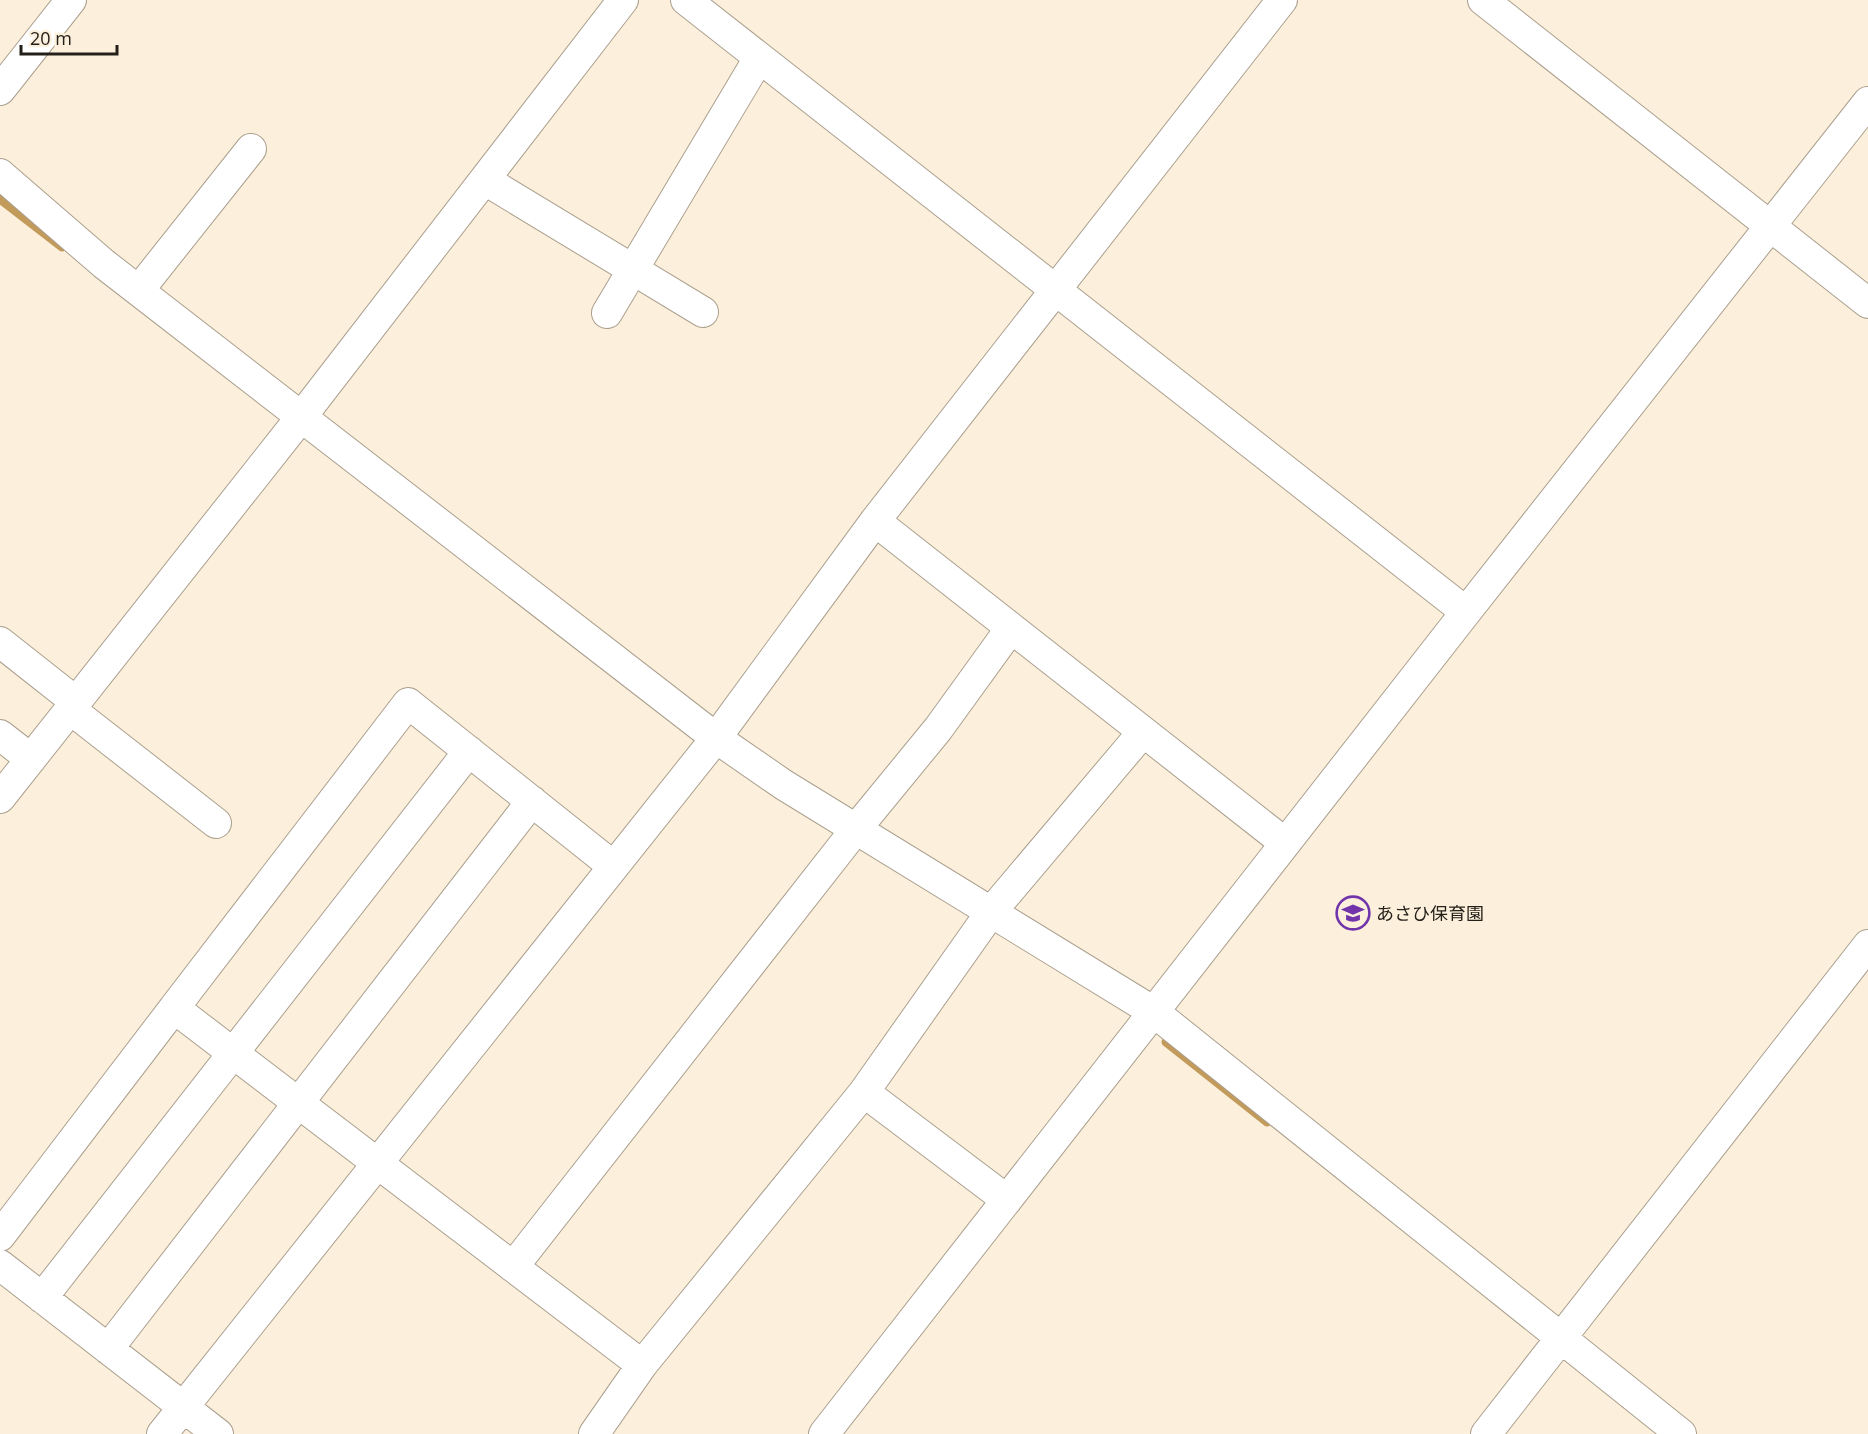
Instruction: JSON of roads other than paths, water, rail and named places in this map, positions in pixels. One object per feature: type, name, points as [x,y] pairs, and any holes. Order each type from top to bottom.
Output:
[{"type":"street","points":[[0,90],[71,0]]},
{"type":"street","points":[[0,798],[302,416],[623,0]]},
{"type":"street","points":[[686,0],[1466,612]]},
{"type":"street","points":[[162,1434],[716,738],[875,521],[1282,0]]},
{"type":"street","points":[[1483,0],[1868,303]]},
{"type":"street","points":[[607,313],[759,58]]},
{"type":"street","points":[[824,1434],[1868,102]]},
{"type":"street","points":[[139,291],[251,149]]},
{"type":"street","points":[[0,174],[104,264],[716,738],[784,785],[1154,1012],[1681,1434]]},
{"type":"street","points":[[485,180],[703,312]]},
{"type":"street","points":[[875,521],[1285,843]]},
{"type":"street","points":[[513,1267],[856,829],[938,729],[1011,628]]},
{"type":"street","points":[[0,642],[216,823]]},
{"type":"street","points":[[0,1236],[408,703],[613,866]]},
{"type":"street","points":[[594,1434],[642,1365],[864,1092],[991,912],[1143,732]]},
{"type":"street","points":[[0,735],[31,759]]},
{"type":"street","points":[[42,1298],[469,751]]},
{"type":"street","points":[[108,1349],[532,801]]},
{"type":"street","points":[[1486,1434],[1868,945]]},
{"type":"street","points":[[174,1008],[642,1365]]},
{"type":"street","points":[[864,1092],[1007,1200]]},
{"type":"street","points":[[0,1265],[218,1434]]},
{"type":"waterway","points":[[0,199],[62,247]]},
{"type":"waterway","points":[[1166,1042],[1267,1122]]},
{"type":"place","name":"あさひ保育園","points":[[1353,913]]}]
